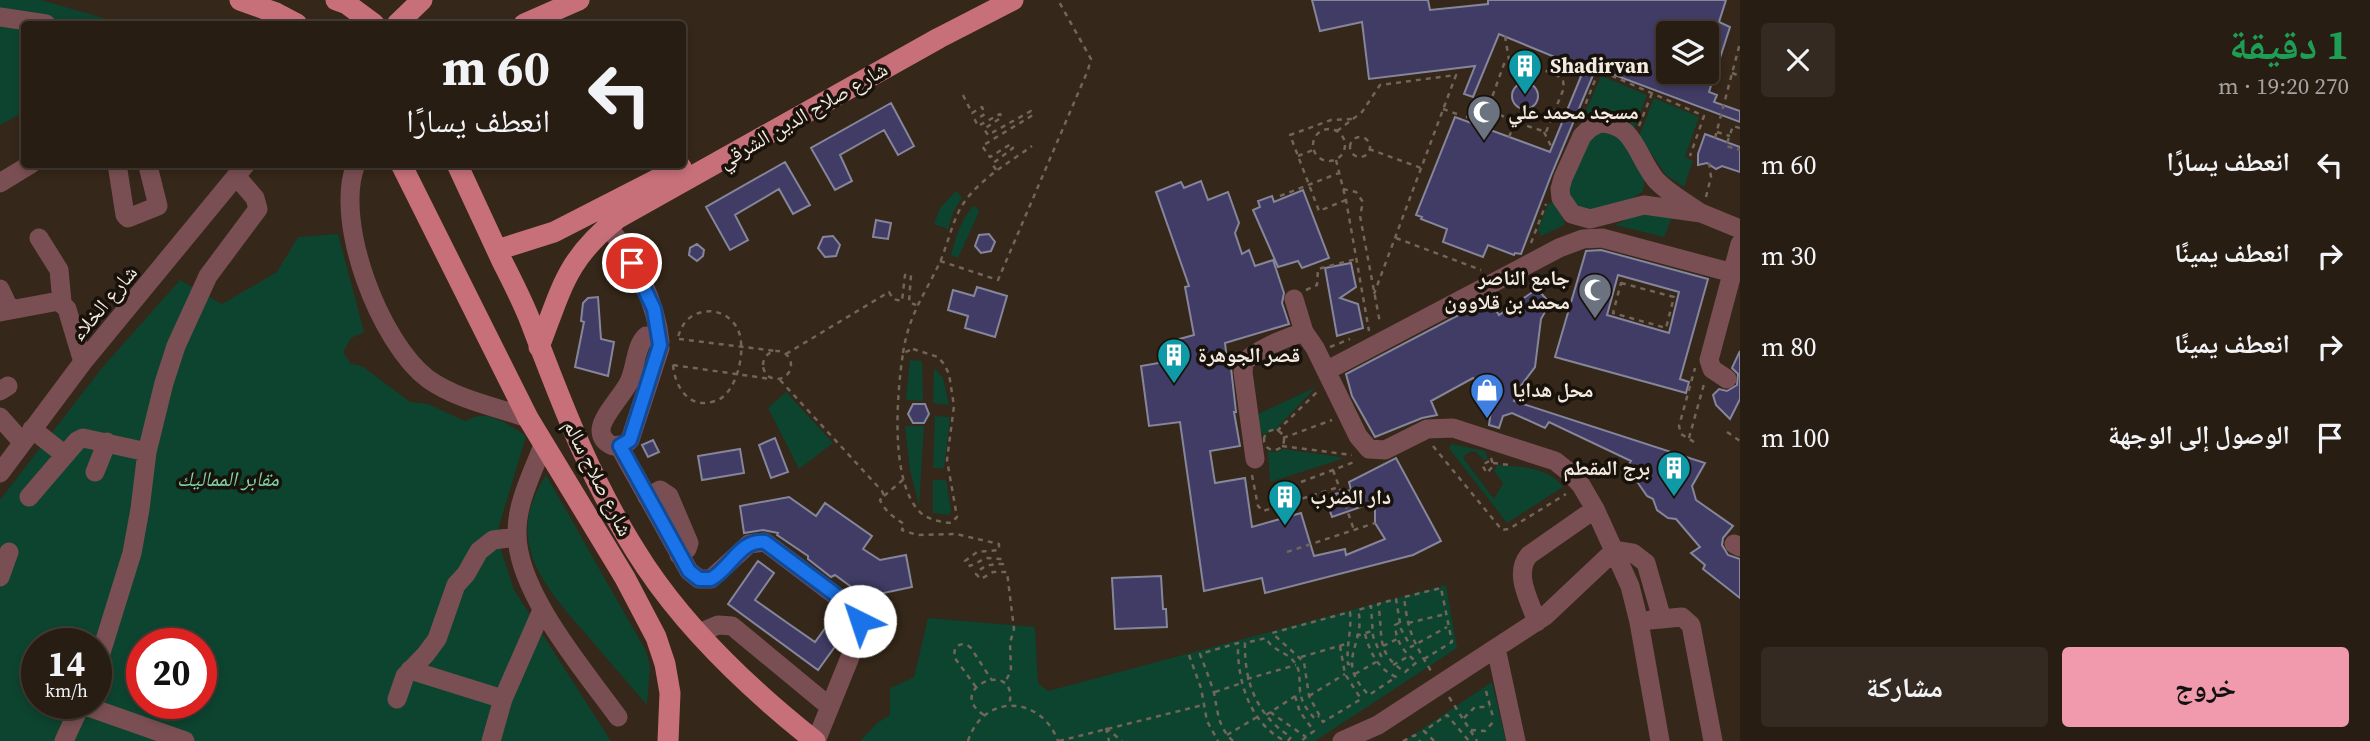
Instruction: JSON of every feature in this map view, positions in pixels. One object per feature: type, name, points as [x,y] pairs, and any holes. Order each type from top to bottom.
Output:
[{"type":"main road","points":[[240,0],[291,21]]},
{"type":"main road","points":[[336,0],[347,4],[370,21]]},
{"type":"main road","points":[[531,21],[579,0]]},
{"type":"main road","name":"شارع صلاح الدين الشرقي","points":[[686,165],[831,83],[990,0]]},
{"type":"main road","name":"شارع صلاح الدين الشرقي","points":[[539,347],[570,268],[590,241],[608,226],[825,102],[1013,0]]},
{"type":"main road","name":"شارع صلاح سالم","points":[[403,168],[528,418],[625,578],[656,637],[665,664],[670,693],[668,741]]},
{"type":"main road","name":"شارع صلاح سالم","points":[[459,168],[527,313],[562,408],[609,507],[647,569],[699,633],[756,692],[816,741]]},
{"type":"main road","name":"شارع صلاح الدين الشرقي","points":[[497,250],[554,232],[679,168]]},
{"type":"street","points":[[0,17],[26,21]]},
{"type":"street","points":[[1701,214],[1662,186],[1622,128],[1611,123],[1600,123],[1582,136],[1560,189],[1565,207],[1582,218],[1602,217],[1636,206],[1653,205],[1701,214],[1740,229]]},
{"type":"street","points":[[0,183],[24,168]]},
{"type":"street","points":[[118,168],[125,215],[128,218],[158,206],[148,168]]},
{"type":"street","points":[[355,168],[350,196],[357,249],[372,297],[402,350],[415,367],[437,385],[528,418]]},
{"type":"street","points":[[109,628],[132,553],[141,509],[147,452],[164,383],[191,311],[208,276],[258,209],[241,170]]},
{"type":"street","name":"شارع الخلاء","points":[[0,472],[83,362],[241,170]]},
{"type":"street","points":[[1636,206],[1651,190],[1652,174]]},
{"type":"street","points":[[608,226],[632,263],[657,320],[651,341],[601,428],[604,440],[614,446],[620,446],[630,440],[660,348],[651,341]]},
{"type":"street","points":[[39,238],[59,270],[62,302],[67,309],[83,362]]},
{"type":"street","points":[[1328,374],[1559,248],[1583,239],[1602,238],[1733,273]]},
{"type":"street","points":[[1727,379],[1712,369],[1709,360],[1740,244]]},
{"type":"street","points":[[0,289],[5,311],[62,302]]},
{"type":"street","points":[[1294,299],[1304,332],[1363,443],[1372,454],[1427,429],[1453,428],[1492,450],[1555,461],[1581,485],[1615,550],[1630,586],[1660,741]]},
{"type":"street","points":[[1253,466],[1244,363],[1250,356],[1304,332]]},
{"type":"street","points":[[0,417],[27,436],[65,455]]},
{"type":"street","points":[[29,497],[83,438],[147,452]]},
{"type":"street","points":[[95,472],[107,442]]},
{"type":"street","points":[[544,445],[522,505],[517,537],[521,560],[542,610],[618,717]]},
{"type":"street","points":[[620,446],[647,497],[660,490],[669,496],[689,543],[687,549],[679,555],[694,576],[705,580],[717,576],[750,544],[765,542],[852,607],[859,616],[860,628],[816,741]]},
{"type":"street","points":[[1537,622],[1522,580],[1523,562],[1595,509]]},
{"type":"street","points":[[397,699],[405,676],[437,639],[456,585],[466,574],[479,551],[493,540],[517,537]]},
{"type":"street","points":[[1615,550],[1633,553],[1646,563],[1662,619]]},
{"type":"street","points":[[1342,741],[1378,725],[1537,622],[1615,550]]},
{"type":"street","points":[[0,576],[9,552]]},
{"type":"street","points":[[491,741],[503,699],[542,610]]},
{"type":"street","points":[[1639,622],[1682,617],[1691,625],[1713,741]]},
{"type":"street","points":[[699,633],[718,625],[732,626],[830,707]]},
{"type":"street","points":[[1496,648],[1516,741]]},
{"type":"street","points":[[410,670],[503,699]]},
{"type":"street","points":[[112,715],[185,741]]},
{"type":"street","points":[[64,741],[74,719]]},
{"type":"street","points":[[1363,741],[1378,725]]},
{"type":"path","points":[[940,261],[998,280],[1091,59],[1058,0]]},
{"type":"path","points":[[1505,36],[1508,60]]},
{"type":"path","points":[[1715,138],[1740,47]]},
{"type":"path","points":[[1490,110],[1504,64],[1508,60],[1518,59],[1558,76],[1563,81],[1563,91],[1548,130],[1544,132]]},
{"type":"path","points":[[1580,118],[1599,70],[1704,116],[1690,156]]},
{"type":"path","points":[[1732,74],[1740,76]]},
{"type":"path","points":[[1337,131],[1354,119],[1369,103],[1380,85],[1456,75],[1374,293]]},
{"type":"path","points":[[1633,143],[1652,93]]},
{"type":"path","points":[[962,95],[972,113],[982,107],[985,114],[975,120],[978,126],[1000,114],[1002,117],[984,129],[988,135],[1031,111],[1033,115],[982,146],[990,157],[1011,144],[1013,148],[992,164],[997,171]]},
{"type":"path","points":[[1443,109],[1457,114]]},
{"type":"path","points":[[1465,117],[1479,116],[1490,110]]},
{"type":"path","points":[[1490,110],[1544,132],[1552,148]]},
{"type":"path","points":[[1346,200],[1319,211],[1290,135],[1331,120],[1354,119]]},
{"type":"path","points":[[1509,137],[1515,122]]},
{"type":"path","points":[[1740,128],[1732,126],[1726,146],[1740,150]]},
{"type":"path","points":[[1326,129],[1341,134],[1345,144],[1343,153],[1336,160],[1325,161],[1316,155],[1314,150],[1317,134],[1326,129]]},
{"type":"path","points":[[1717,132],[1730,136]]},
{"type":"path","points":[[1362,137],[1368,142],[1369,149],[1365,155],[1357,156],[1351,152],[1351,144],[1355,138],[1362,137]]},
{"type":"path","points":[[1345,144],[1351,144]]},
{"type":"path","points":[[903,353],[913,349],[931,353],[944,364],[949,374],[954,406],[947,460],[957,513],[955,520],[947,523],[926,516],[917,509],[904,479],[898,431],[899,382],[906,330],[940,261],[960,209],[997,171],[1032,146]]},
{"type":"path","points":[[1369,149],[1421,168]]},
{"type":"path","points":[[1298,156],[1314,150]]},
{"type":"path","points":[[1336,160],[1370,331]]},
{"type":"path","points":[[1701,214],[1711,177],[1709,162]]},
{"type":"path","points":[[1280,196],[1339,173]]},
{"type":"path","points":[[1343,189],[1356,192],[1363,202],[1360,216],[1379,324],[1391,318]]},
{"type":"path","points":[[1535,244],[1530,245],[1548,199]]},
{"type":"path","points":[[1395,238],[1484,271],[1472,277]]},
{"type":"path","points":[[1294,299],[1295,293],[1317,285],[1318,269],[1356,259]]},
{"type":"path","points":[[786,354],[889,292],[893,299],[902,301],[905,275],[911,275],[909,302],[916,305]]},
{"type":"path","points":[[1620,282],[1644,289],[1674,297],[1669,325],[1666,328],[1613,313],[1620,282]]},
{"type":"path","points":[[1644,289],[1646,283]]},
{"type":"path","points":[[786,354],[776,351],[741,347],[677,339],[688,319],[706,311],[716,312],[733,322],[738,330],[741,347],[737,374],[732,388],[715,402],[704,403],[693,401],[677,386],[673,365],[737,374],[771,379],[780,380],[788,375],[792,367],[786,354]]},
{"type":"path","points":[[1345,341],[1357,336]]},
{"type":"path","points":[[771,379],[765,373],[763,364],[767,355],[776,351]]},
{"type":"path","points":[[1694,442],[1681,433],[1679,425],[1695,368]]},
{"type":"path","points":[[1328,374],[1277,431],[1268,432],[1264,444],[1275,450],[1282,446],[1372,454]]},
{"type":"path","points":[[780,380],[884,496]]},
{"type":"path","points":[[1689,439],[1704,384]]},
{"type":"path","points":[[1283,438],[1348,414]]},
{"type":"path","points":[[1277,431],[1283,438],[1282,446]]},
{"type":"path","points":[[1727,432],[1740,441]]},
{"type":"path","points":[[1429,441],[1502,530],[1509,529],[1581,485]]},
{"type":"path","points":[[1301,482],[1372,454]]},
{"type":"path","points":[[1253,466],[1258,506],[1263,511],[1339,486]]},
{"type":"path","points":[[1333,470],[1341,492]]},
{"type":"path","points":[[904,479],[880,500],[889,514],[904,524],[902,530],[912,534],[956,534],[999,544],[999,550],[976,552],[965,561],[970,566],[986,558],[1002,559],[1003,564],[990,565],[979,570],[976,574],[981,579],[993,572],[1007,572],[1014,629],[1010,643],[1011,671],[1004,684]]},
{"type":"path","points":[[1345,504],[1354,530]]},
{"type":"path","points":[[1287,552],[1375,523]]},
{"type":"path","points":[[1424,659],[1452,642],[1441,588],[1404,597],[1407,623],[1415,646],[1477,741]]},
{"type":"path","points":[[1399,623],[1395,625],[1397,639],[1417,662],[1405,672],[1394,665],[1385,654],[1378,604],[1396,599],[1399,623],[1411,648],[1448,626]]},
{"type":"path","points":[[1364,634],[1377,662],[1396,677],[1369,695],[1354,674],[1352,665],[1360,621],[1358,610],[1371,606],[1372,631],[1377,649],[1381,656],[1385,654]]},
{"type":"path","points":[[1339,646],[1345,674],[1361,699],[1323,722],[1309,696],[1306,670],[1301,657],[1272,633],[1350,612],[1346,644],[1348,664],[1352,665]]},
{"type":"path","points":[[1407,623],[1446,614]]},
{"type":"path","points":[[1356,636],[1372,631]]},
{"type":"path","points":[[1233,741],[1218,720],[1213,692],[1200,654],[1238,643],[1238,666],[1242,683],[1257,717],[1274,734],[1287,741],[1291,737],[1266,715],[1255,700],[1247,679],[1245,643],[1266,638],[1272,648],[1291,657],[1296,665],[1304,704],[1315,719],[1319,716]]},
{"type":"path","points":[[1383,646],[1397,639]]},
{"type":"path","points":[[1301,657],[1346,644]]},
{"type":"path","points":[[976,687],[954,657],[954,651],[960,645],[971,648],[991,679]]},
{"type":"path","points":[[1189,656],[1198,677],[1206,721],[1218,741]]},
{"type":"path","points":[[1394,665],[1409,656]]},
{"type":"path","points":[[1354,674],[1377,662]]},
{"type":"path","points":[[1247,679],[1296,665]]},
{"type":"path","points":[[1309,696],[1345,674]]},
{"type":"path","points":[[984,715],[975,707],[973,701],[976,687],[983,681],[991,679],[1004,684],[1011,696],[1009,706]]},
{"type":"path","points":[[1213,692],[1242,683]]},
{"type":"path","points":[[1486,691],[1496,731]]},
{"type":"path","points":[[1266,715],[1300,693]]},
{"type":"path","points":[[1295,696],[1300,712],[1314,731],[1301,741]]},
{"type":"path","points":[[968,741],[972,730],[984,715],[1009,706],[1037,712],[1050,725],[1058,741],[1203,705]]},
{"type":"path","points":[[1464,718],[1475,707],[1490,707]]},
{"type":"path","points":[[1270,712],[1306,737]]},
{"type":"path","points":[[1434,741],[1424,731],[1447,715],[1469,741]]},
{"type":"path","points":[[1227,735],[1257,717]]},
{"type":"path","points":[[1471,730],[1485,731],[1494,721]]},
{"type":"path","points":[[1106,728],[1109,741]]},
{"type":"path","points":[[1106,728],[1122,741]]},
{"type":"path","points":[[1403,741],[1415,735],[1420,741]]},
{"type":"green space","points":[[0,0],[41,0],[114,21],[21,21],[21,114],[0,125]]},
{"type":"green space","points":[[1601,76],[1647,95],[1634,129],[1623,118],[1610,113],[1589,116],[1582,120]]},
{"type":"green space","points":[[1654,98],[1699,117],[1685,157],[1693,161],[1684,187],[1666,175],[1639,136]]},
{"type":"green space","points":[[1597,131],[1618,133],[1645,177],[1643,191],[1631,200],[1591,211],[1571,204],[1568,188],[1589,139]]},
{"type":"green space","points":[[956,191],[962,197],[948,229],[934,224],[940,208]]},
{"type":"green space","points":[[1553,202],[1564,220],[1564,225],[1541,236],[1538,230],[1548,204]]},
{"type":"green space","points":[[976,206],[979,212],[958,258],[951,255],[961,224],[972,207]]},
{"type":"green space","points":[[1648,214],[1673,215],[1664,237],[1615,225],[1629,218]]},
{"type":"green space","name":"مقابر المماليك","points":[[338,234],[364,332],[351,338],[343,352],[351,364],[362,366],[410,402],[428,404],[465,421],[481,416],[496,419],[526,436],[499,526],[501,550],[514,590],[611,741],[0,741],[0,500],[101,369],[180,280],[222,304],[277,272],[298,237]]},
{"type":"green space","points":[[910,360],[922,361],[923,401],[906,400]]},
{"type":"green space","points":[[934,368],[943,378],[949,405],[933,403]]},
{"type":"green space","points":[[1316,387],[1275,430],[1263,435],[1254,416]]},
{"type":"green space","points":[[786,392],[833,443],[799,469],[768,408]]},
{"type":"green space","points":[[935,416],[950,417],[944,468],[933,468]]},
{"type":"green space","points":[[905,426],[924,426],[919,506],[910,470]]},
{"type":"green space","points":[[1451,444],[1485,451],[1488,459],[1484,460],[1471,451],[1464,459],[1494,499],[1503,483],[1494,471],[1497,465],[1542,471],[1563,487],[1507,523],[1449,448]]},
{"type":"green space","points":[[1284,449],[1342,459],[1270,482],[1268,451]]},
{"type":"green space","points":[[546,475],[646,651],[650,666],[647,705],[568,614],[554,596],[533,559],[528,540],[528,520],[534,498]]},
{"type":"green space","points":[[933,480],[946,480],[951,511],[949,515],[933,513]]},
{"type":"green space","points":[[1446,585],[1457,648],[1315,741],[860,741],[877,723],[890,715],[890,688],[914,677],[928,618],[1035,627],[1038,683],[1048,691]]},
{"type":"green space","points":[[1492,682],[1506,741],[1404,741]]},
{"type":"building","points":[[1312,0],[1428,0],[1430,10],[1488,4],[1488,0],[1726,0],[1719,22],[1656,21],[1656,84],[1712,84],[1709,92],[1717,95],[1714,102],[1740,111],[1740,122],[1596,68],[1521,254],[1514,255],[1488,245],[1483,257],[1443,242],[1447,229],[1416,215],[1455,117],[1550,152],[1584,69],[1499,34],[1473,97],[1464,94],[1475,66],[1369,79],[1362,22],[1320,31]]},
{"type":"building","points":[[1719,22],[1730,27],[1719,61]]},
{"type":"building","name":"Shadirvan","points":[[1525,83],[1534,87],[1538,96],[1534,105],[1525,109],[1516,105],[1512,96],[1516,87]]},
{"type":"building","points":[[891,103],[914,146],[898,155],[884,130],[840,155],[852,181],[835,190],[811,148]]},
{"type":"building","points":[[1705,134],[1740,147],[1740,172],[1722,166],[1716,169],[1707,163],[1698,165],[1698,154]]},
{"type":"building","points":[[785,162],[810,205],[793,214],[779,189],[735,215],[748,240],[730,250],[706,207]]},
{"type":"building","name":"قصر الجوهرة","points":[[1201,181],[1208,200],[1228,192],[1239,223],[1235,233],[1242,254],[1249,250],[1255,266],[1273,260],[1284,293],[1282,303],[1289,324],[1225,343],[1228,368],[1231,368],[1240,446],[1210,451],[1215,483],[1245,478],[1252,527],[1301,513],[1314,556],[1345,549],[1346,555],[1385,539],[1375,523],[1375,502],[1332,517],[1329,499],[1336,496],[1335,494],[1351,490],[1349,482],[1396,458],[1441,541],[1413,555],[1265,593],[1262,578],[1204,591],[1180,422],[1149,426],[1141,366],[1176,360],[1172,341],[1194,335],[1185,287],[1189,286],[1156,192],[1181,182],[1184,188]]},
{"type":"building","points":[[1303,190],[1329,258],[1302,268],[1298,261],[1278,267],[1253,210],[1260,207],[1258,201],[1272,196],[1274,202]]},
{"type":"building","points":[[876,220],[891,223],[888,239],[873,237]]},
{"type":"building","points":[[989,234],[995,242],[991,251],[981,253],[975,246],[979,235]]},
{"type":"building","points":[[833,236],[840,245],[836,256],[825,257],[818,248],[823,237]]},
{"type":"building","points":[[697,244],[704,250],[703,256],[697,261],[689,255],[690,248]]},
{"type":"building","name":"جامع الناصر محمد بن قلاوون","points":[[1601,250],[1708,279],[1680,379],[1689,382],[1686,393],[1555,357],[1586,251]],"holes":[[[1618,275],[1679,292],[1669,333],[1607,315]]]},
{"type":"building","points":[[1351,263],[1356,287],[1340,298],[1358,304],[1363,328],[1337,336],[1325,268]]},
{"type":"building","points":[[977,287],[1007,296],[995,337],[965,328],[968,316],[948,310],[953,290],[974,296]]},
{"type":"building","points":[[1537,289],[1550,303],[1541,319],[1535,367],[1520,387],[1514,401],[1705,463],[1692,486],[1696,500],[1733,526],[1723,538],[1722,545],[1728,555],[1740,559],[1740,598],[1703,569],[1705,565],[1691,553],[1700,547],[1676,519],[1668,518],[1657,510],[1653,499],[1647,496],[1627,467],[1631,461],[1549,422],[1545,428],[1512,413],[1503,416],[1499,428],[1489,425],[1493,395],[1473,378],[1431,401],[1437,415],[1422,418],[1375,437],[1352,396],[1346,374],[1489,299],[1499,315]]},
{"type":"building","points":[[598,297],[601,339],[614,342],[608,376],[575,367],[584,322],[581,321],[583,303],[588,298]]},
{"type":"building","points":[[1740,351],[1740,399],[1730,419],[1716,405],[1713,395],[1719,389],[1727,391],[1737,385],[1738,374],[1732,368]]},
{"type":"building","points":[[913,404],[925,404],[929,414],[924,423],[913,423],[908,414]]},
{"type":"building","points":[[775,438],[788,472],[771,478],[759,445]]},
{"type":"building","points":[[653,440],[659,452],[648,457],[642,445]]},
{"type":"building","points":[[740,449],[744,473],[702,480],[698,456]]},
{"type":"building","points":[[789,497],[816,516],[825,503],[872,536],[863,549],[880,560],[906,555],[912,587],[865,597],[835,575],[831,577],[808,559],[808,556],[777,535],[778,533],[763,530],[744,533],[740,506]]},
{"type":"building","points":[[758,561],[774,573],[755,600],[815,642],[834,616],[847,625],[847,630],[818,670],[728,604]]},
{"type":"building","points":[[1161,576],[1167,627],[1115,629],[1112,578]]},
{"type":"place","name":"Shadirvan","points":[[1525,96]]},
{"type":"place","name":"مسجد محمد علي","points":[[1484,142]]},
{"type":"place","name":"جامع الناصر محمد بن قلاوون","points":[[1595,320]]},
{"type":"place","name":"قصر الجوهرة","points":[[1174,385]]},
{"type":"place","name":"محل هدايا","points":[[1487,420]]},
{"type":"place","name":"برج المقطم","points":[[1674,498]]},
{"type":"place","name":"دار الضرب","points":[[1285,527]]},
{"type":"route","points":[[632,263],[654,309],[660,348],[630,440],[620,446],[689,571],[699,579],[711,579],[745,547],[754,542],[765,542],[852,607],[860,621]]}]
